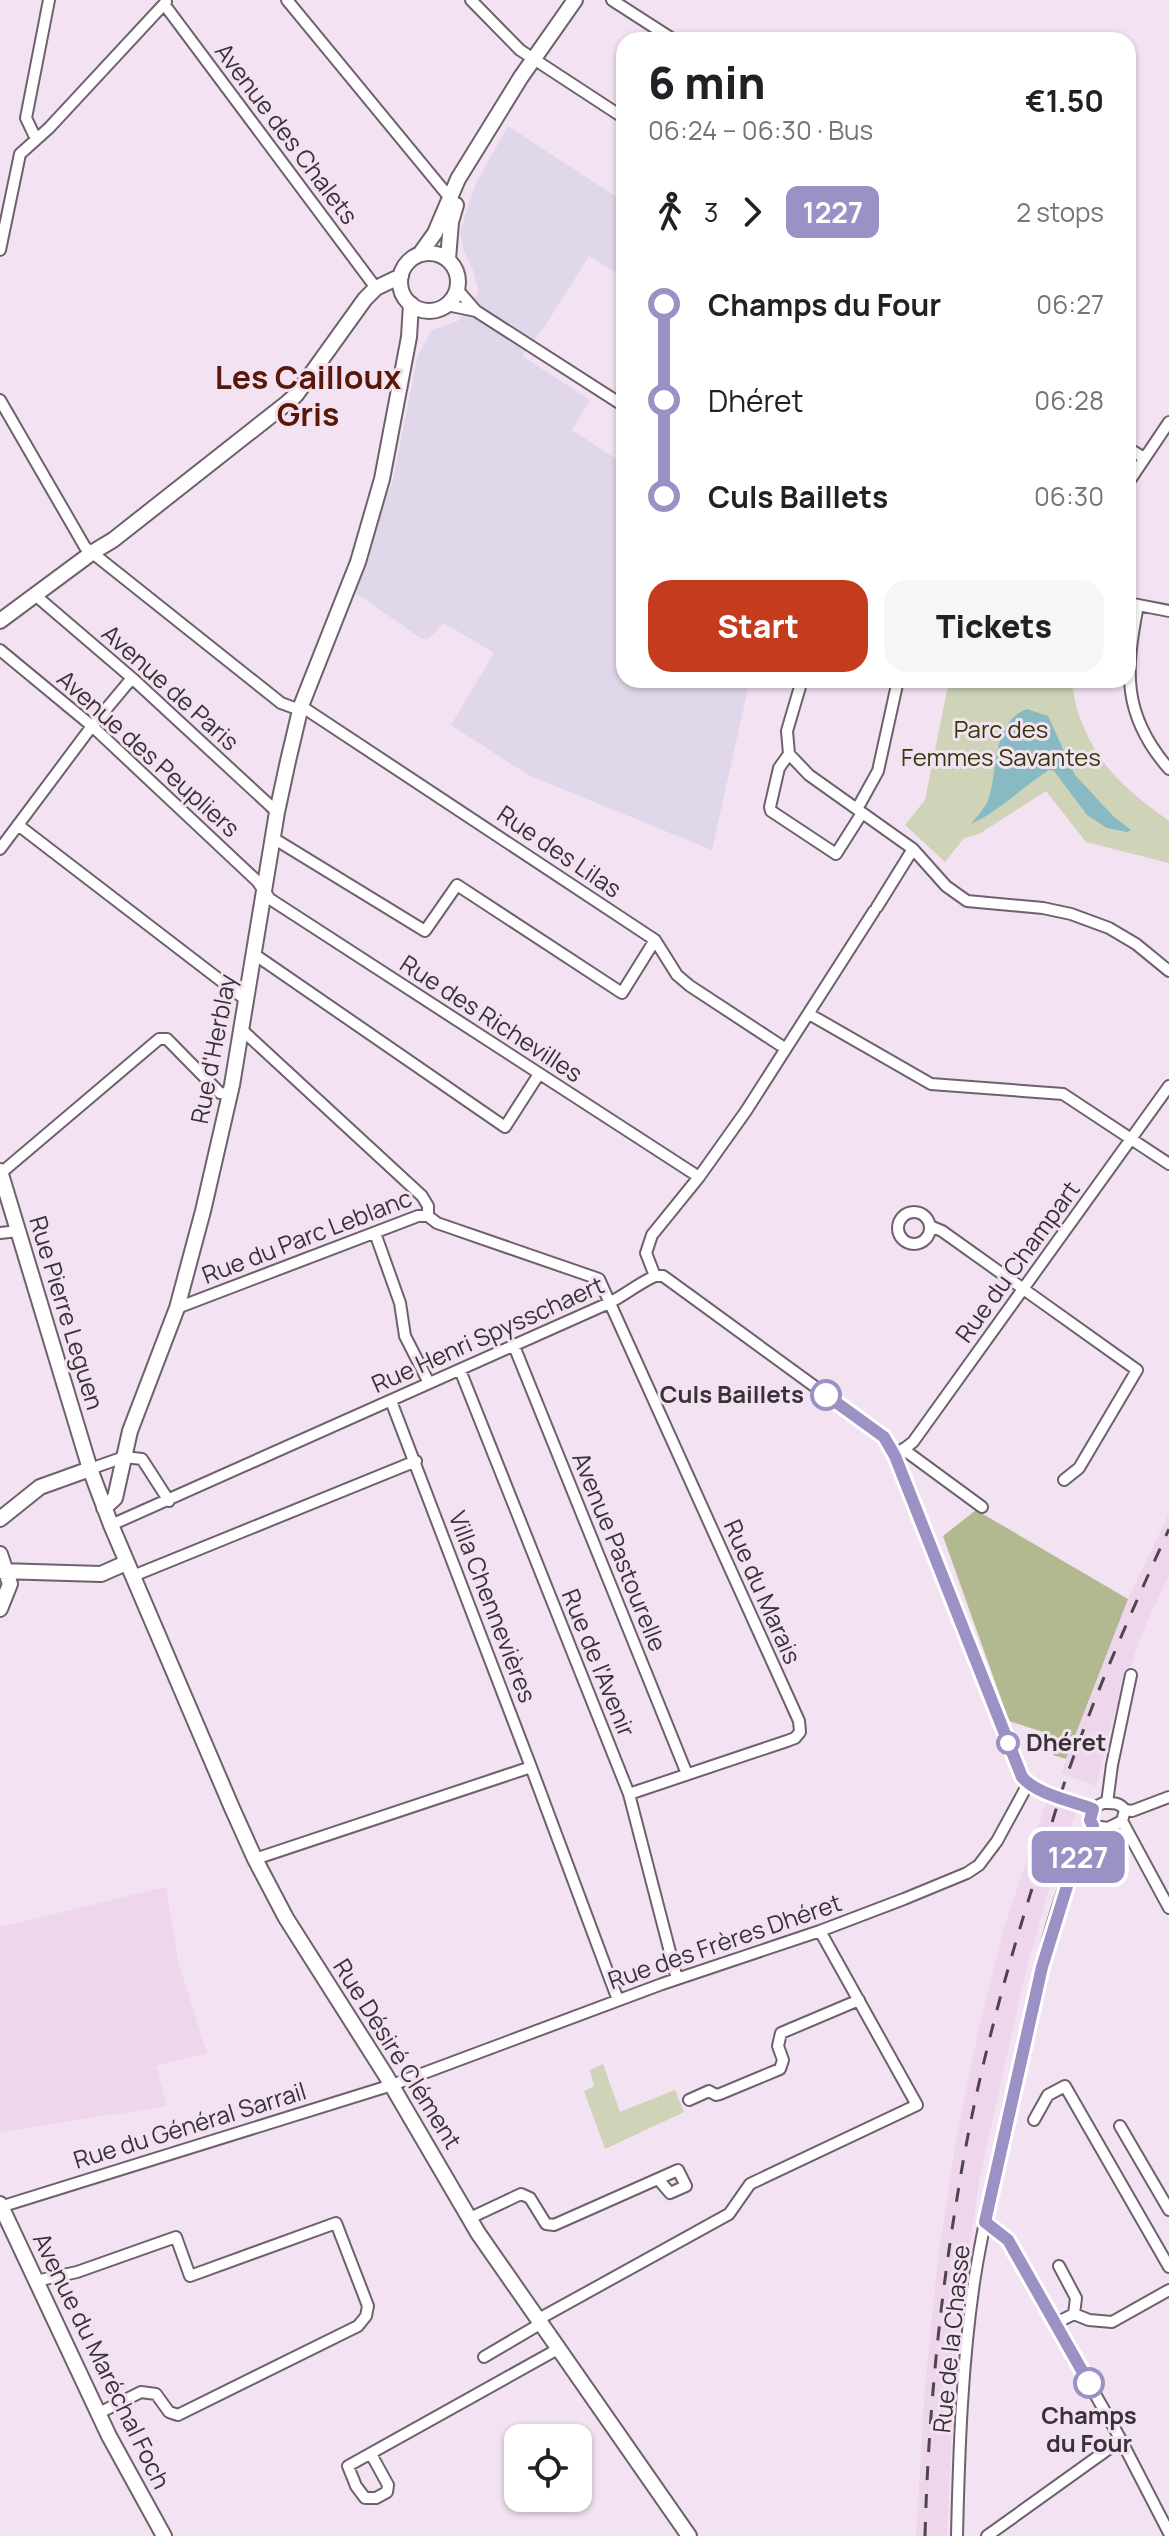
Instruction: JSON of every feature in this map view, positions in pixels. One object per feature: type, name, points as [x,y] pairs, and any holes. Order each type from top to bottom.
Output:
[{"type":"main road","points":[[440,308],[418,309],[411,304],[402,292],[401,276],[407,263],[420,254],[435,233],[458,179],[533,59],[575,0]]},
{"type":"main road","points":[[448,259],[451,222],[471,159]]},
{"type":"main road","points":[[409,337],[457,289],[457,273],[448,259],[440,254],[420,254]]},
{"type":"main road","points":[[0,621],[113,540],[296,395],[365,299],[376,288],[401,276]]},
{"type":"main road","name":"Rue d'Herblay","points":[[104,1508],[115,1498],[130,1431],[177,1308],[203,1211],[230,1094],[277,812],[301,708],[358,562],[375,504],[409,337],[411,304]]},
{"type":"main road","name":"Rue Pierre Leguen","points":[[0,1172],[90,1469],[111,1525]]},
{"type":"main road","points":[[0,1519],[40,1487],[90,1469]]},
{"type":"main road","name":"Rue Désiré Clément","points":[[111,1525],[255,1859],[286,1918],[392,2085],[470,2218],[689,2536]]},
{"type":"main road","points":[[0,1554],[3,1571],[10,1584],[0,1609]]},
{"type":"main road","points":[[3,1571],[101,1574],[130,1570]]},
{"type":"main road","name":"Avenue du Maréchal Foch","points":[[0,2206],[99,2413],[164,2536]]},
{"type":"street","points":[[36,139],[26,118],[49,0]]},
{"type":"street","points":[[287,0],[450,198]]},
{"type":"street","points":[[471,0],[514,45],[616,113]]},
{"type":"street","points":[[612,0],[662,32]]},
{"type":"street","points":[[0,250],[20,154],[166,2]]},
{"type":"street","name":"Avenue des Chalets","points":[[166,2],[376,288]]},
{"type":"street","points":[[457,289],[476,311],[616,401]]},
{"type":"street","points":[[440,308],[476,311]]},
{"type":"street","name":"Rue des Lilas","points":[[0,400],[85,547],[281,703],[301,708],[655,940],[672,967],[690,986],[780,1045]]},
{"type":"street","points":[[1136,470],[1169,422]]},
{"type":"street","points":[[1136,453],[1144,458]]},
{"type":"street","name":"Avenue de Paris","points":[[35,595],[132,678],[277,812]]},
{"type":"street","points":[[1136,605],[1169,611]]},
{"type":"street","name":"Avenue des Peupliers","points":[[0,650],[92,726],[265,891]]},
{"type":"street","points":[[0,849],[132,678]]},
{"type":"street","points":[[800,688],[787,731],[789,754],[809,775],[913,849],[946,886],[967,901],[1043,908],[1109,928],[1136,944],[1169,971]]},
{"type":"street","points":[[789,754],[779,768],[771,811],[836,854],[878,771],[896,688]]},
{"type":"street","points":[[1130,688],[1139,720],[1156,754],[1169,769]]},
{"type":"street","points":[[18,825],[246,1000]]},
{"type":"street","points":[[273,838],[425,931],[457,885],[622,993],[655,940]]},
{"type":"street","points":[[913,849],[809,1014],[699,1177],[647,1245],[646,1253],[655,1276],[663,1276],[884,1437],[899,1453],[982,1507]]},
{"type":"street","name":"Rue des Richevilles","points":[[265,891],[270,899],[699,1177]]},
{"type":"street","points":[[254,954],[505,1127],[539,1074]]},
{"type":"street","points":[[809,1014],[931,1084],[1063,1094],[1169,1164]]},
{"type":"street","name":"Rue du Parc Leblanc","points":[[177,1308],[418,1216],[428,1216],[428,1206],[422,1196],[241,1029]]},
{"type":"street","points":[[0,1172],[159,1039],[167,1039],[220,1093],[230,1094]]},
{"type":"street","name":"Rue du Champart","points":[[899,1453],[913,1442],[1169,1086]]},
{"type":"street","points":[[428,1216],[437,1223],[593,1276],[599,1279],[609,1303]]},
{"type":"street","points":[[930,1226],[942,1231],[1137,1370],[1079,1468],[1064,1480]]},
{"type":"street","points":[[0,1233],[18,1231]]},
{"type":"street","points":[[375,1233],[400,1303],[405,1336],[429,1383]]},
{"type":"street","name":"Rue Henri Spysschaert","points":[[111,1525],[609,1303],[655,1276]]},
{"type":"street","name":"Rue du Marais","points":[[609,1303],[799,1721],[800,1732],[795,1738],[629,1794]]},
{"type":"street","name":"Avenue Pastourelle","points":[[514,1346],[687,1774]]},
{"type":"street","name":"Rue de l'Avenir","points":[[460,1370],[629,1794],[677,1979]]},
{"type":"street","name":"Villa Chennevières","points":[[391,1401],[618,2000]]},
{"type":"street","points":[[899,1453],[1017,1767],[1028,1784],[1056,1795]]},
{"type":"street","points":[[90,1469],[124,1457],[142,1459],[169,1501]]},
{"type":"street","points":[[130,1570],[416,1461]]},
{"type":"street","points":[[1107,1803],[1131,1675]]},
{"type":"street","points":[[255,1859],[531,1767]]},
{"type":"street","name":"Rue des Frères Dhéret","points":[[392,2085],[618,2000],[820,1931],[967,1873],[979,1865],[997,1841],[1028,1784]]},
{"type":"street","points":[[1093,1809],[1090,1820],[1093,1826],[1108,1828],[1132,1811],[1169,1797]]},
{"type":"street","points":[[1071,1801],[1093,1809],[1107,1803],[1117,1803],[1169,1908]]},
{"type":"street","name":"Rue de la Chasse","points":[[957,2536],[965,2380],[975,2278],[985,2222],[1042,1967],[1072,1870],[1093,1826]]},
{"type":"street","points":[[484,2357],[539,2322],[729,2214],[750,2184],[917,2105],[820,1931]]},
{"type":"street","points":[[689,2100],[709,2091],[720,2094],[780,2069],[783,2060],[778,2046],[781,2033],[859,2000]]},
{"type":"street","name":"Rue du Général Sarrail","points":[[0,2206],[392,2085]]},
{"type":"street","points":[[1034,2120],[1048,2095],[1065,2086],[1169,2267]]},
{"type":"street","points":[[1120,2126],[1169,2210]]},
{"type":"street","points":[[470,2218],[521,2194],[530,2198],[546,2224],[554,2225],[658,2179]]},
{"type":"street","points":[[985,2222],[1008,2240],[1121,2440],[1169,2533]]},
{"type":"street","points":[[36,2281],[77,2272],[176,2237],[190,2276],[336,2223],[368,2306],[363,2322],[178,2415],[169,2412],[156,2394],[141,2392],[99,2413]]},
{"type":"street","points":[[1059,2266],[1076,2298],[1074,2314]]},
{"type":"street","points":[[1054,2324],[1074,2314],[1089,2320],[1112,2322],[1169,2290]]},
{"type":"street","points":[[371,2454],[388,2485],[387,2492],[376,2498],[365,2498],[348,2466],[558,2349]]},
{"type":"street","points":[[987,2536],[1121,2440]]},
{"type":"shaded area","points":[[508,126],[616,197],[616,273],[589,256],[545,326],[522,356],[590,400],[572,430],[616,459],[616,688],[748,688],[712,850],[528,775],[451,725],[494,653],[444,623],[429,638],[422,639],[353,591],[392,484],[418,355],[432,330],[458,321],[479,292],[460,232],[476,183]]},
{"type":"shaded area","points":[[1169,1513],[1169,1575],[1142,1633],[1113,1717],[1096,1786],[1061,1773],[1128,1599]]},
{"type":"shaded area","points":[[1047,1800],[1076,1812],[1053,1877],[1026,1971],[980,2176],[954,2378],[947,2536],[916,2536],[925,2386],[938,2259],[956,2140],[1004,1928]]},
{"type":"shaded area","points":[[166,1887],[179,1965],[207,2053],[156,2066],[167,2106],[0,2132],[0,1927]]},
{"type":"green space","name":"Parc des Femmes Savantes","points":[[947,688],[1072,688],[1089,739],[1107,767],[1129,790],[1169,821],[1169,863],[1086,842],[1046,791],[979,834],[964,838],[945,862],[905,825],[925,800]]},
{"type":"green space","points":[[976,1510],[1128,1599],[1066,1759],[1053,1755],[1055,1736],[1009,1721],[943,1536]]},
{"type":"green space","points":[[603,2064],[620,2112],[675,2090],[684,2112],[605,2149],[584,2091],[594,2086],[590,2070]]},
{"type":"water","points":[[1027,709],[1048,716],[1075,775],[1114,817],[1131,830],[1107,828],[1087,815],[1054,771],[1049,770],[971,824],[989,798],[1002,735],[1016,716]]},
{"type":"railway","points":[[925,2536],[932,2406],[945,2277],[965,2149],[983,2065],[1067,1775],[1105,1675],[1169,1529]]},
{"type":"bus line","name":"1227","points":[[826,1395],[884,1437],[895,1456],[1022,1777],[1041,1791],[1093,1809],[1090,1820],[1093,1826],[1072,1870],[1042,1967],[985,2222],[1008,2240],[1089,2383]]},
{"type":"place","name":"Culs Baillets","points":[[826,1395]]},
{"type":"place","name":"Dhéret","points":[[1008,1743]]},
{"type":"place","name":"Champs du Four","points":[[1089,2383]]},
{"type":"district","name":"Les Cailloux Gris","points":[[308,396]]}]
